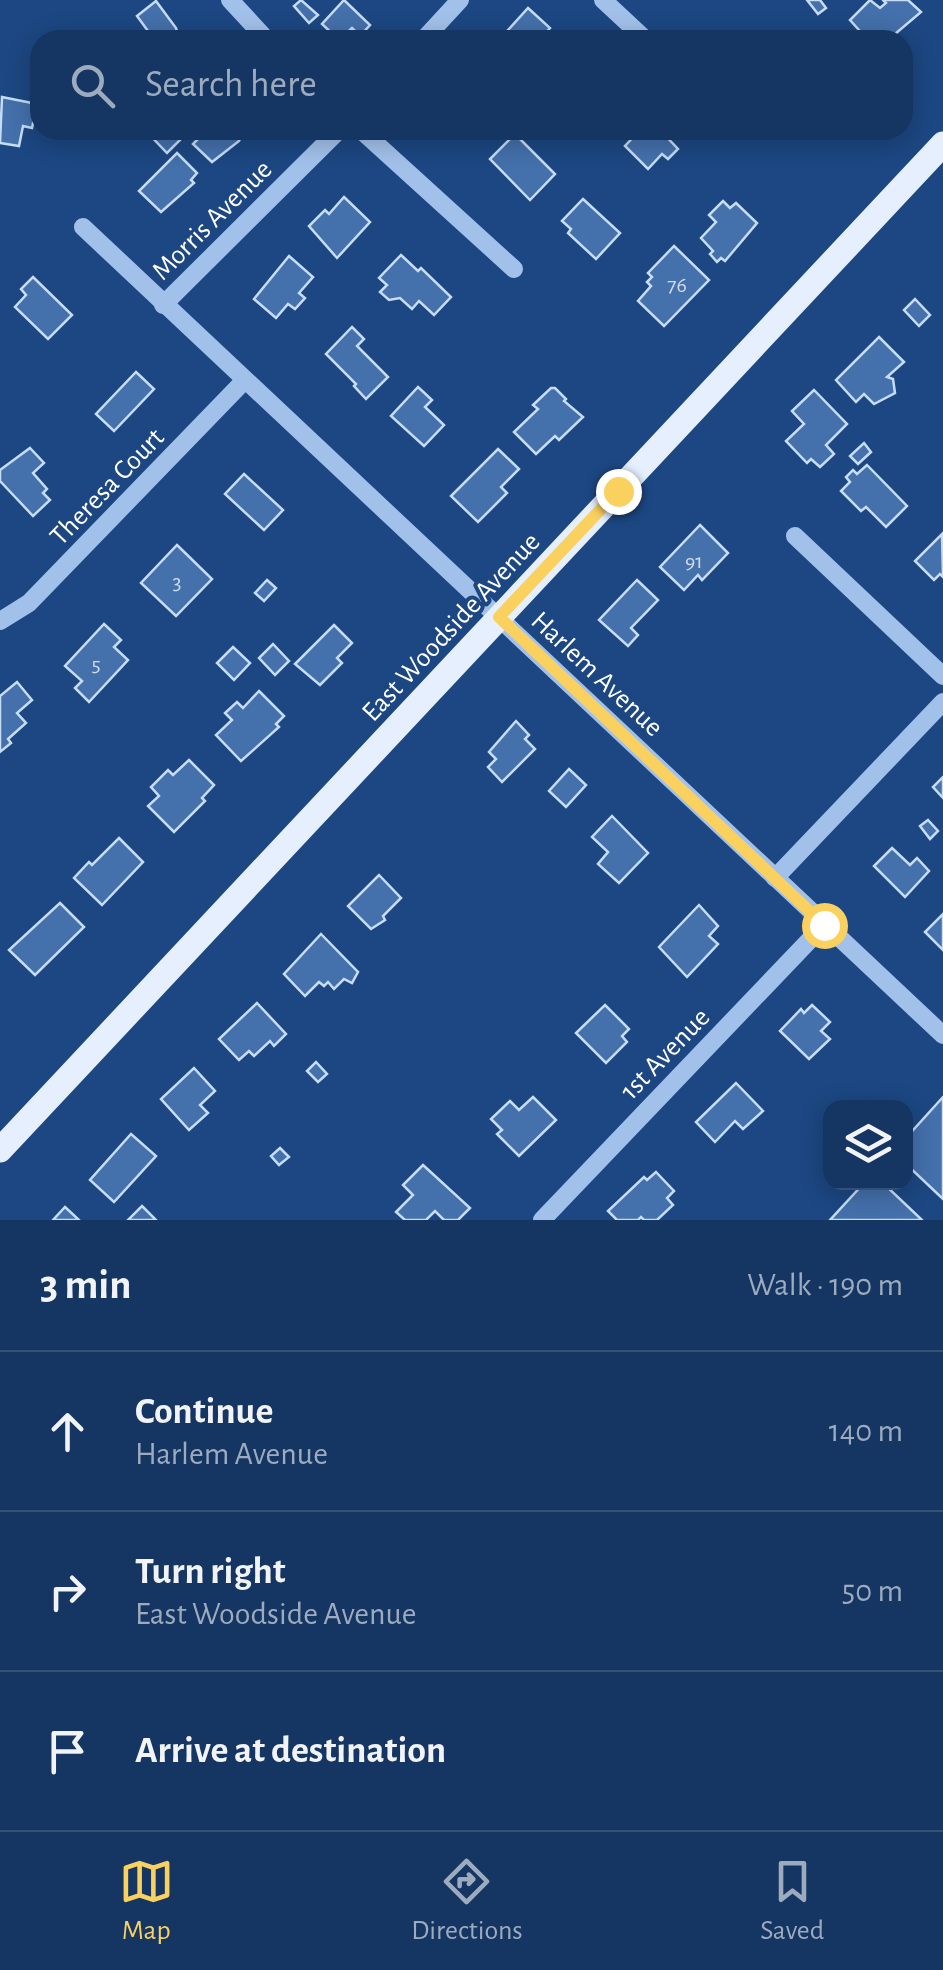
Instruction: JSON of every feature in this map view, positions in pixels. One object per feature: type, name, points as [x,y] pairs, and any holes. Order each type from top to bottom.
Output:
[{"type":"main road","name":"East Woodside Avenue","points":[[0,1150],[943,144]]},
{"type":"street","points":[[230,0],[258,30]]},
{"type":"street","points":[[432,30],[460,0]]},
{"type":"street","points":[[603,0],[635,30]]},
{"type":"street","name":"Morris Avenue","points":[[163,304],[329,140]]},
{"type":"street","points":[[372,140],[514,269]]},
{"type":"street","name":"Harlem Avenue","points":[[83,228],[943,1035]]},
{"type":"street","name":"Theresa Court","points":[[0,621],[29,603],[74,559],[244,381]]},
{"type":"street","points":[[795,536],[943,676]]},
{"type":"street","points":[[774,878],[943,702]]},
{"type":"street","name":"1st Avenue","points":[[542,1220],[824,925]]},
{"type":"building","points":[[301,0],[318,15],[309,23],[294,6]]},
{"type":"building","points":[[344,0],[370,25],[365,30],[328,30],[322,24]]},
{"type":"building","points":[[807,0],[820,0],[826,8],[818,14]]},
{"type":"building","points":[[870,0],[880,8],[886,3],[883,0],[908,0],[921,12],[900,30],[859,30],[850,20]]},
{"type":"building","points":[[156,1],[177,30],[147,30],[137,16]]},
{"type":"building","points":[[528,8],[550,28],[548,30],[508,30]]},
{"type":"building","points":[[2,97],[30,103],[30,128],[23,126],[19,146],[0,143]]},
{"type":"building","points":[[155,140],[180,140],[167,153]]},
{"type":"building","points":[[197,140],[240,140],[212,162],[193,144]]},
{"type":"building","points":[[509,140],[521,140],[555,174],[530,200],[490,159]]},
{"type":"building","points":[[631,140],[669,140],[678,149],[668,159],[662,154],[648,169],[625,146]]},
{"type":"building","points":[[177,153],[197,173],[191,180],[194,183],[161,212],[139,191]]},
{"type":"building","points":[[344,197],[370,222],[337,258],[309,226],[325,210],[329,214]]},
{"type":"building","points":[[583,199],[620,233],[596,259],[568,233],[571,229],[562,221]]},
{"type":"building","points":[[723,201],[730,208],[736,203],[757,223],[725,261],[721,258],[717,262],[701,238],[716,222],[709,215]]},
{"type":"building","points":[[674,246],[709,280],[664,326],[638,301],[651,286],[648,273]]},
{"type":"building","points":[[401,255],[451,297],[434,315],[419,301],[412,309],[400,298],[389,300],[380,292],[387,285],[379,278]]},
{"type":"building","points":[[289,256],[313,277],[299,293],[305,298],[295,309],[288,304],[276,318],[254,299]]},
{"type":"building","points":[[33,277],[72,315],[48,339],[15,307],[26,295],[21,289]]},
{"type":"building","points":[[915,299],[930,315],[919,326],[904,310]]},
{"type":"building","points":[[352,327],[364,339],[357,346],[388,377],[366,399],[326,354]]},
{"type":"building","points":[[879,337],[904,362],[887,377],[893,379],[895,393],[874,404],[864,394],[856,402],[836,380]]},
{"type":"building","points":[[136,372],[154,389],[114,431],[96,414]]},
{"type":"building","points":[[418,387],[432,400],[425,407],[444,425],[424,446],[391,416]]},
{"type":"building","points":[[551,388],[583,417],[559,440],[555,436],[536,454],[514,432],[538,409],[533,405]]},
{"type":"building","points":[[814,390],[847,424],[826,445],[834,454],[820,467],[811,459],[807,463],[786,441],[804,424],[792,411]]},
{"type":"building","points":[[864,443],[871,452],[858,464],[850,456]]},
{"type":"building","points":[[30,448],[44,463],[33,473],[47,489],[43,493],[50,500],[33,516],[0,481],[0,470]]},
{"type":"building","points":[[498,449],[519,469],[501,487],[507,493],[478,522],[451,496]]},
{"type":"building","points":[[867,465],[907,506],[886,527],[866,507],[861,511],[841,491],[850,482],[846,477],[853,470],[857,474]]},
{"type":"building","points":[[244,474],[283,510],[264,530],[225,494]]},
{"type":"building","points":[[700,525],[728,553],[702,580],[698,575],[684,590],[660,567]]},
{"type":"building","points":[[942,534],[943,577],[940,574],[934,580],[915,561]]},
{"type":"building","points":[[177,545],[212,579],[176,616],[141,583]]},
{"type":"building","points":[[267,580],[276,588],[264,601],[255,593]]},
{"type":"building","points":[[637,580],[658,600],[631,628],[638,635],[628,646],[599,620]]},
{"type":"building","points":[[104,624],[121,640],[114,647],[128,660],[89,702],[75,688],[82,681],[65,666]]},
{"type":"building","points":[[334,625],[352,643],[337,658],[342,663],[320,685],[295,664]]},
{"type":"building","points":[[273,644],[289,661],[275,675],[259,658]]},
{"type":"building","points":[[233,647],[250,663],[234,680],[217,663]]},
{"type":"building","points":[[17,682],[32,700],[17,713],[26,723],[0,752],[0,696]]},
{"type":"building","points":[[259,691],[284,716],[276,724],[279,727],[241,761],[216,735],[232,720],[225,713],[237,702],[243,708]]},
{"type":"building","points":[[516,721],[535,749],[502,782],[488,767],[496,759],[489,752]]},
{"type":"building","points":[[189,760],[214,785],[202,798],[205,801],[174,832],[148,806],[159,796],[151,787],[168,770],[173,775]]},
{"type":"building","points":[[569,769],[586,785],[566,807],[549,791]]},
{"type":"building","points":[[943,777],[943,798],[933,787]]},
{"type":"building","points":[[612,816],[648,853],[619,883],[598,864],[608,852],[592,837]]},
{"type":"building","points":[[928,820],[938,831],[930,839],[920,826]]},
{"type":"building","points":[[119,838],[143,862],[102,905],[74,878]]},
{"type":"building","points":[[892,848],[910,865],[917,858],[929,871],[905,897],[874,866]]},
{"type":"building","points":[[379,875],[401,898],[383,916],[385,920],[371,929],[348,906]]},
{"type":"building","points":[[60,903],[84,927],[35,975],[9,950]]},
{"type":"building","points":[[699,905],[718,926],[709,936],[718,944],[687,977],[659,947]]},
{"type":"building","points":[[943,914],[943,950],[925,932]]},
{"type":"building","points":[[321,934],[358,972],[352,983],[344,979],[334,989],[328,982],[324,986],[319,982],[305,996],[284,974]]},
{"type":"building","points":[[257,1003],[286,1034],[274,1046],[270,1041],[254,1056],[249,1051],[239,1060],[219,1039]]},
{"type":"building","points":[[605,1005],[629,1029],[622,1036],[627,1042],[606,1063],[576,1033]]},
{"type":"building","points":[[812,1005],[830,1022],[821,1031],[830,1039],[809,1059],[780,1031],[801,1009],[804,1013]]},
{"type":"building","points":[[316,1062],[327,1074],[318,1082],[307,1071]]},
{"type":"building","points":[[194,1068],[215,1091],[200,1105],[208,1113],[189,1130],[161,1099]]},
{"type":"building","points":[[736,1083],[763,1111],[743,1129],[735,1121],[715,1142],[696,1122]]},
{"type":"building","points":[[533,1097],[556,1120],[519,1156],[497,1134],[502,1130],[491,1119],[510,1101],[519,1110]]},
{"type":"building","points":[[943,1097],[943,1199],[913,1171],[913,1130]]},
{"type":"building","points":[[131,1134],[156,1156],[114,1202],[90,1180]]},
{"type":"building","points":[[280,1148],[289,1157],[279,1165],[271,1156]]},
{"type":"building","points":[[423,1165],[470,1208],[458,1220],[444,1220],[435,1211],[426,1220],[405,1220],[396,1212],[413,1195],[403,1185]]},
{"type":"building","points":[[656,1172],[674,1191],[667,1198],[673,1205],[657,1220],[617,1220],[608,1211],[644,1177],[647,1180]]},
{"type":"building","points":[[858,1190],[890,1190],[922,1220],[830,1220]]},
{"type":"building","points":[[142,1206],[156,1220],[128,1220]]},
{"type":"building","points":[[65,1207],[79,1220],[53,1220]]},
{"type":"route","points":[[618,491],[499,617],[824,925]]}]
